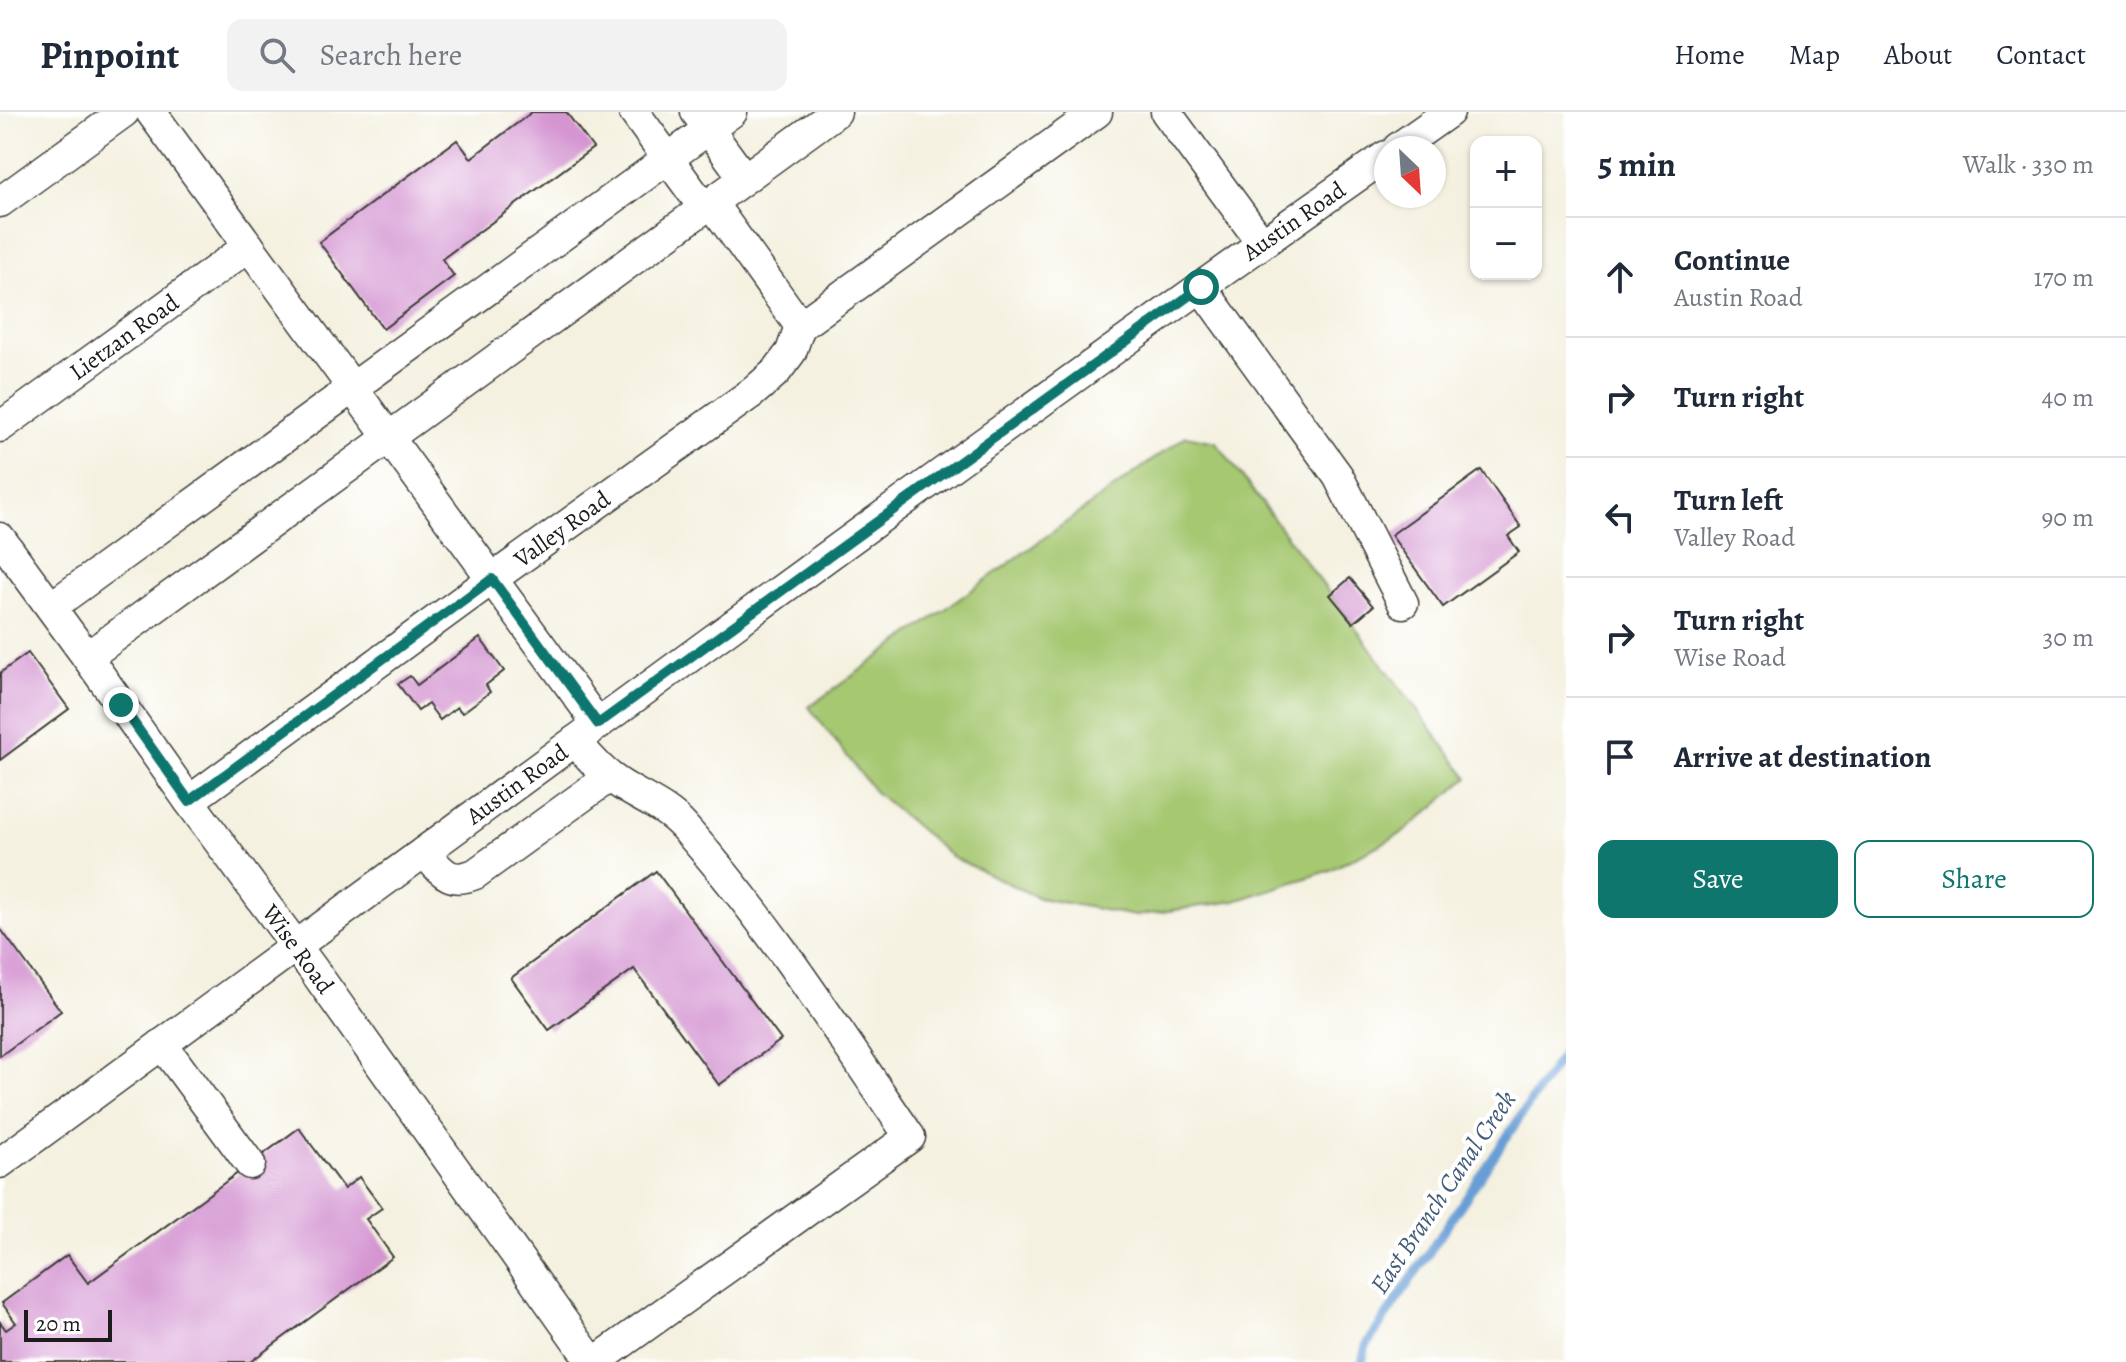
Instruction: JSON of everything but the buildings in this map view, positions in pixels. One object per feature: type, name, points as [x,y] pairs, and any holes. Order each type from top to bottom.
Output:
[{"type":"street","points":[[0,202],[124,112]]},
{"type":"street","points":[[151,112],[492,579],[586,732],[609,777],[682,824],[727,877],[910,1137],[594,1362]]},
{"type":"street","points":[[634,112],[800,326],[1097,112]]},
{"type":"street","points":[[87,657],[836,112]]},
{"type":"street","points":[[1166,112],[1262,243]]},
{"type":"street","points":[[1415,136],[1449,112]]},
{"type":"street","points":[[51,607],[668,158],[712,118],[744,178]]},
{"type":"street","name":"Austin Road","points":[[0,1163],[586,732],[1374,164]]},
{"type":"street","name":"Lietzan Road","points":[[0,427],[249,246]]},
{"type":"street","points":[[1201,287],[1338,476],[1403,603]]},
{"type":"street","name":"Valley Road","points":[[189,801],[753,392],[776,372],[791,352],[800,326]]},
{"type":"street","name":"Wise Road","points":[[0,538],[594,1362]]},
{"type":"street","points":[[424,852],[446,876],[464,879],[609,777]]},
{"type":"street","points":[[162,1044],[250,1164]]},
{"type":"green space","points":[[1186,436],[1216,442],[1468,778],[1403,833],[1328,871],[1235,901],[1135,916],[1039,898],[952,857],[874,791],[809,707]]},
{"type":"waterway","name":"East Branch Canal Creek","points":[[1362,1362],[1366,1346],[1566,1049]]},
{"type":"route","points":[[121,705],[189,801],[492,579],[598,724],[1201,287]]}]
